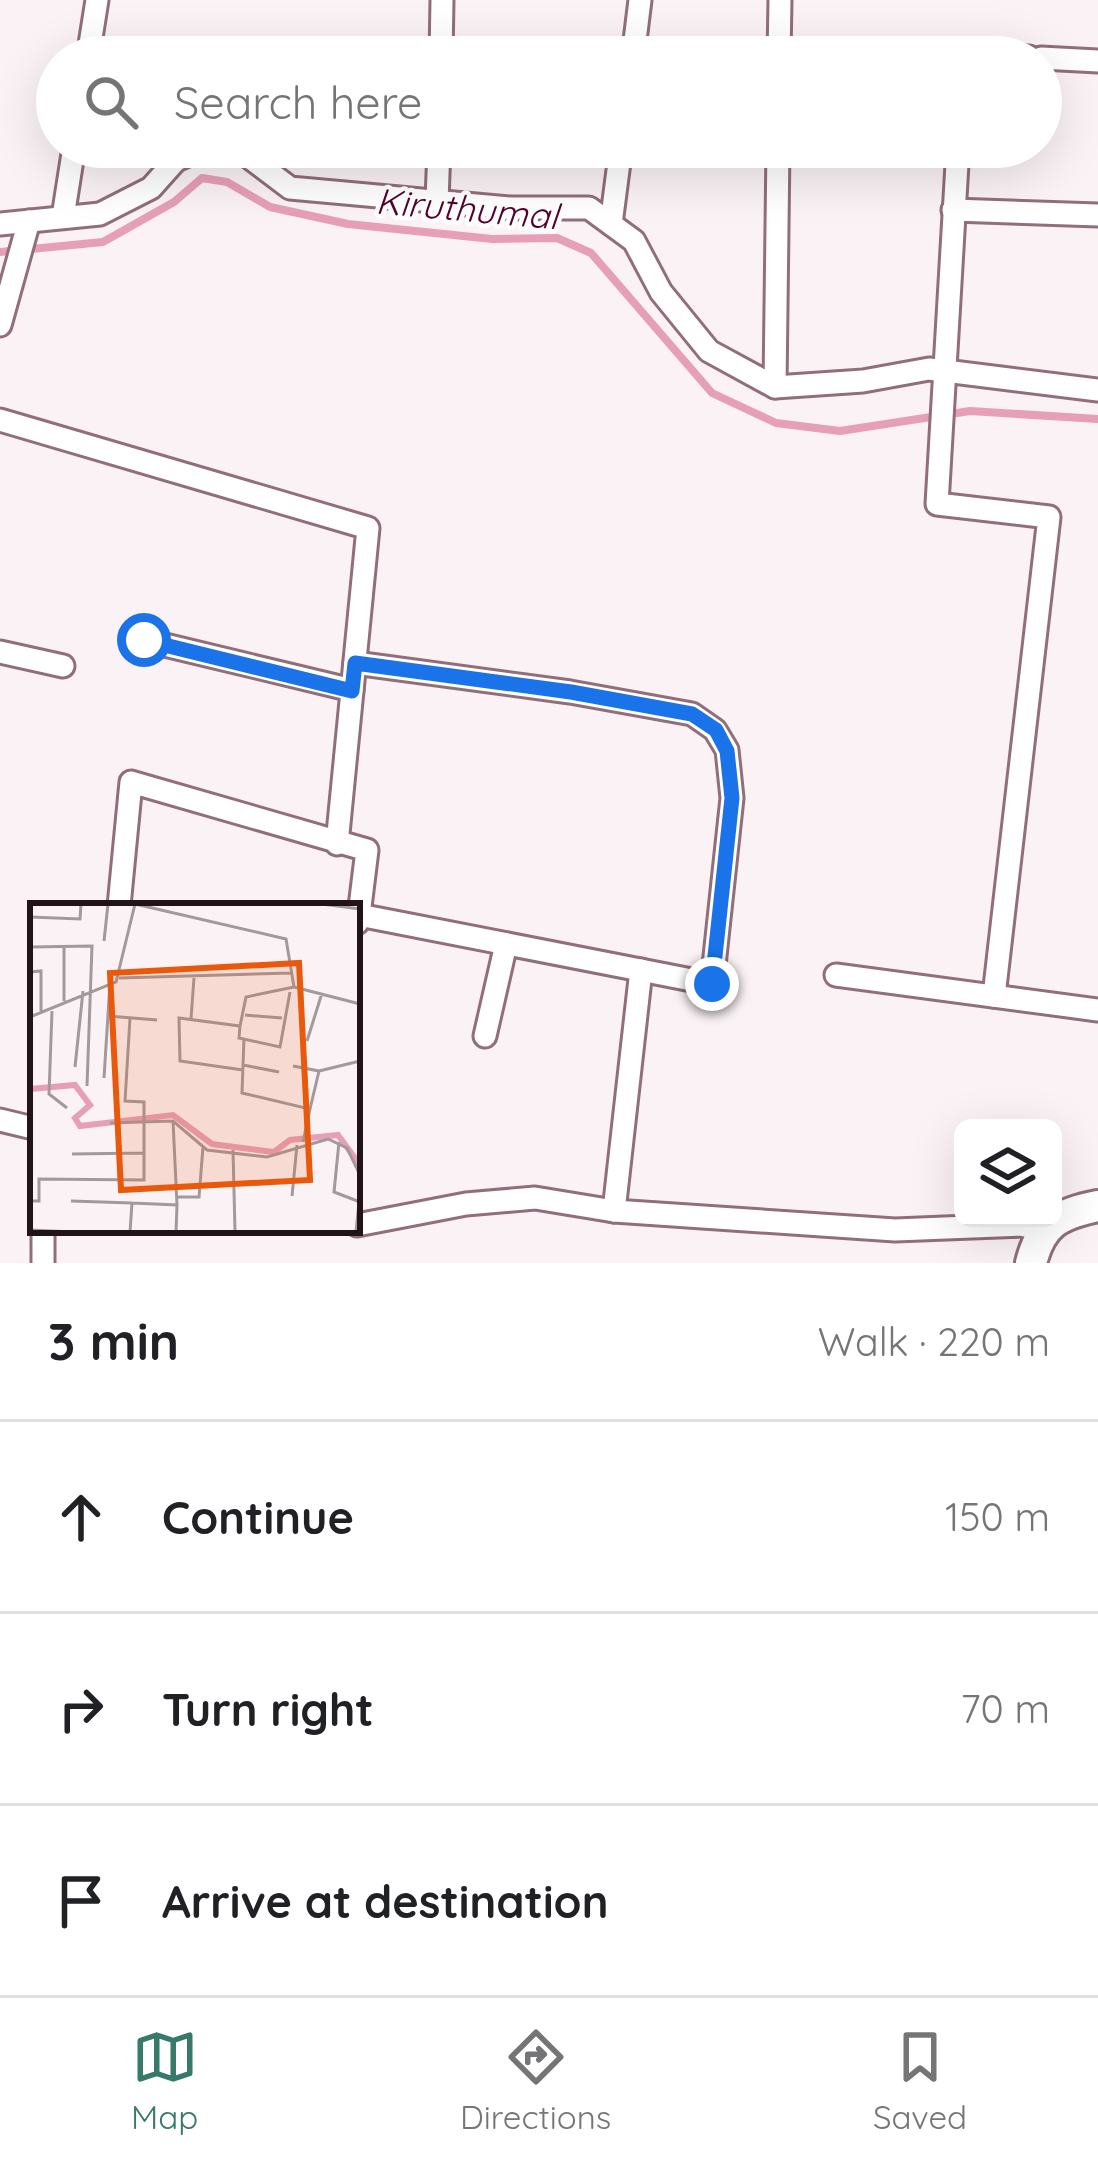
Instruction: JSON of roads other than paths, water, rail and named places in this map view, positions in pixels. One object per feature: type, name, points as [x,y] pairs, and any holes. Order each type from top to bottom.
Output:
[{"type":"street","points":[[91,36],[97,0]]},
{"type":"street","points":[[441,36],[442,0]]},
{"type":"street","points":[[636,36],[640,0]]},
{"type":"street","points":[[779,36],[780,0]]},
{"type":"street","points":[[1062,59],[1098,61]]},
{"type":"street","points":[[63,218],[71,168]]},
{"type":"street","points":[[0,224],[100,214],[151,188],[169,168]]},
{"type":"street","points":[[264,168],[290,188],[510,208],[589,208],[634,241],[661,292],[709,352],[775,387],[945,369],[1098,390]]},
{"type":"street","points":[[437,201],[438,168]]},
{"type":"street","points":[[611,224],[618,168]]},
{"type":"street","points":[[775,387],[778,168]]},
{"type":"street","points":[[956,168],[937,504],[1049,517],[994,996]]},
{"type":"street","points":[[953,210],[1098,214]]},
{"type":"street","points":[[0,325],[29,221]]},
{"type":"street","points":[[0,420],[368,528],[337,844]]},
{"type":"street","points":[[144,640],[352,691]]},
{"type":"street","points":[[0,652],[63,666]]},
{"type":"street","points":[[355,663],[571,692],[692,714],[716,730],[727,751],[732,798],[712,984],[360,919]]},
{"type":"street","points":[[118,903],[131,782],[367,850],[360,904]]},
{"type":"street","points":[[485,1036],[506,944]]},
{"type":"street","points":[[614,1211],[640,970]]},
{"type":"street","points":[[836,975],[1098,1010]]},
{"type":"street","points":[[0,1120],[30,1127]]},
{"type":"street","points":[[360,1224],[466,1204],[535,1198],[614,1211],[895,1229],[1022,1225],[1046,1231]]},
{"type":"street","points":[[1031,1263],[1036,1240],[1063,1213],[1098,1206]]},
{"type":"waterway","name":"Kiruthumal","points":[[0,252],[103,242],[174,202],[202,178],[227,182],[270,207],[348,224],[492,239],[557,238],[591,253],[712,393],[776,423],[840,431],[970,411],[1098,419]]}]
